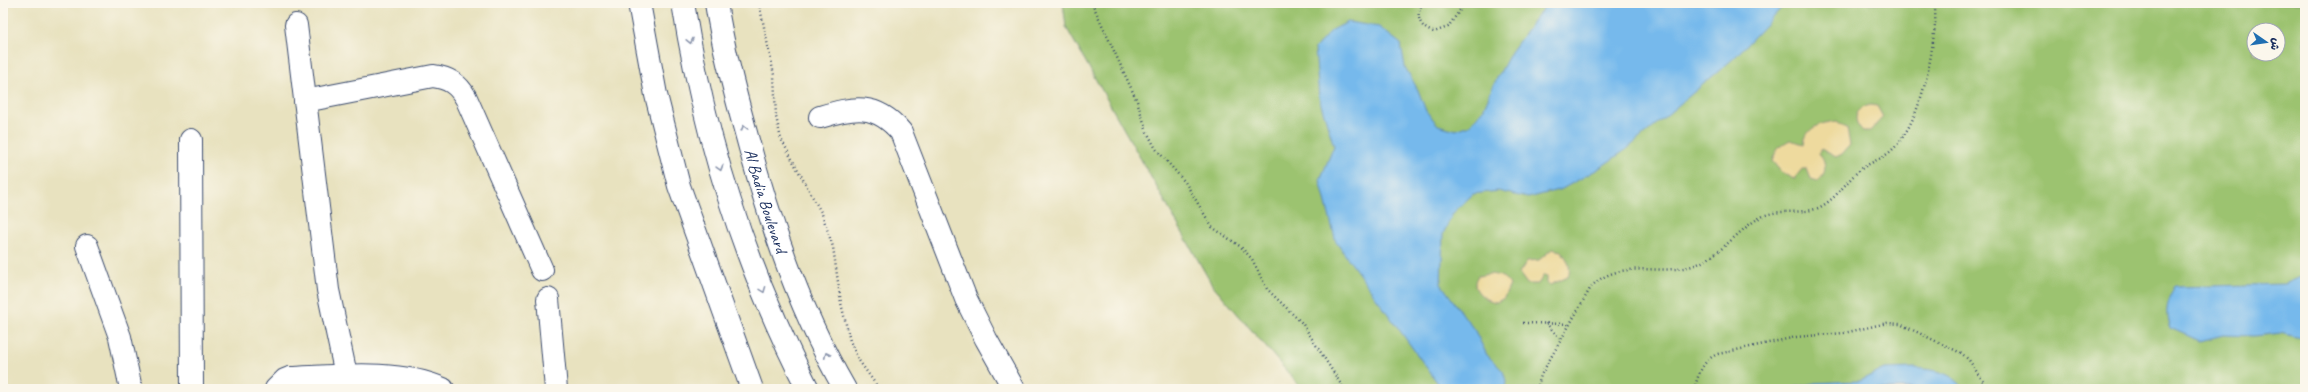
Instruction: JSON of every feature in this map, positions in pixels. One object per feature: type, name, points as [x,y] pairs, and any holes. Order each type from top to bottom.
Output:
[{"type":"street","points":[[639,3],[656,95],[679,186],[752,389]]},
{"type":"street","name":"Al Badia Boulevard","points":[[683,3],[702,101],[721,170],[744,239],[770,307],[808,389]]},
{"type":"street","name":"Al Badia Boulevard","points":[[716,3],[728,68],[761,192],[807,312],[845,389]]},
{"type":"street","points":[[296,25],[328,290],[347,382]]},
{"type":"street","points":[[306,101],[433,76],[443,77],[453,82],[461,88],[466,98],[542,270]]},
{"type":"street","points":[[820,117],[845,109],[866,109],[886,117],[901,132],[966,299],[1014,389]]},
{"type":"street","points":[[191,140],[192,389]]},
{"type":"street","points":[[87,246],[120,338],[131,389]]},
{"type":"street","points":[[548,299],[556,389]]},
{"type":"street","points":[[276,389],[285,380],[290,378],[347,382],[413,379],[443,389]]},
{"type":"path","points":[[758,3],[774,75],[776,118],[781,139],[822,214],[833,247],[841,303],[850,341],[858,359],[879,389]]},
{"type":"path","points":[[1092,3],[1137,100],[1147,132],[1156,149],[1185,182],[1212,227],[1241,247],[1252,259],[1267,289],[1302,323],[1344,389]]},
{"type":"path","points":[[1423,3],[1419,10],[1419,20],[1425,28],[1434,32],[1448,27],[1465,3]]},
{"type":"path","points":[[1537,389],[1541,375],[1591,287],[1599,280],[1623,270],[1635,268],[1693,266],[1709,257],[1762,217],[1779,213],[1810,210],[1826,204],[1860,170],[1892,150],[1913,120],[1918,106],[1934,39],[1936,3]]},
{"type":"path","points":[[1523,323],[1570,324]]},
{"type":"path","points":[[1546,323],[1561,340]]},
{"type":"path","points":[[1694,389],[1702,366],[1712,356],[1796,337],[1838,334],[1887,323],[1900,324],[1961,353],[1969,360],[1988,389]]},
{"type":"green space","points":[[1063,3],[2305,3],[2305,389],[1302,389],[1211,283],[1066,27]]},
{"type":"sand","points":[[1871,105],[1877,106],[1883,117],[1870,131],[1863,131],[1857,123],[1856,115],[1861,109]]},
{"type":"sand","points":[[1837,121],[1847,129],[1850,145],[1842,154],[1836,157],[1821,149],[1819,153],[1823,160],[1825,171],[1818,181],[1811,179],[1807,169],[1802,169],[1794,179],[1782,173],[1772,161],[1779,148],[1790,140],[1804,144],[1805,138],[1815,127],[1825,123]]},
{"type":"sand","points":[[1552,249],[1561,251],[1565,257],[1569,266],[1568,277],[1550,285],[1547,284],[1547,276],[1544,275],[1538,284],[1527,284],[1519,273],[1527,261],[1539,260]]},
{"type":"sand","points":[[1489,274],[1501,276],[1510,285],[1504,298],[1497,302],[1483,296],[1476,289],[1475,281],[1478,276]]},
{"type":"water","points":[[1547,3],[1786,3],[1734,58],[1627,149],[1598,169],[1562,189],[1528,198],[1498,191],[1473,194],[1453,213],[1443,234],[1441,284],[1475,331],[1487,355],[1503,371],[1506,381],[1505,389],[1442,389],[1336,242],[1320,180],[1334,146],[1319,98],[1315,48],[1332,30],[1348,22],[1379,27],[1401,44],[1405,67],[1418,90],[1426,111],[1438,125],[1456,130],[1470,125],[1483,110],[1494,84],[1511,52]]},
{"type":"water","points":[[2305,275],[2305,339],[2281,333],[2255,336],[2223,335],[2200,341],[2170,328],[2167,317],[2167,307],[2175,287],[2285,284]]},
{"type":"water","points":[[1915,368],[1936,371],[1948,375],[1959,383],[1964,389],[1786,389],[1815,383],[1859,381],[1884,369]]}]
